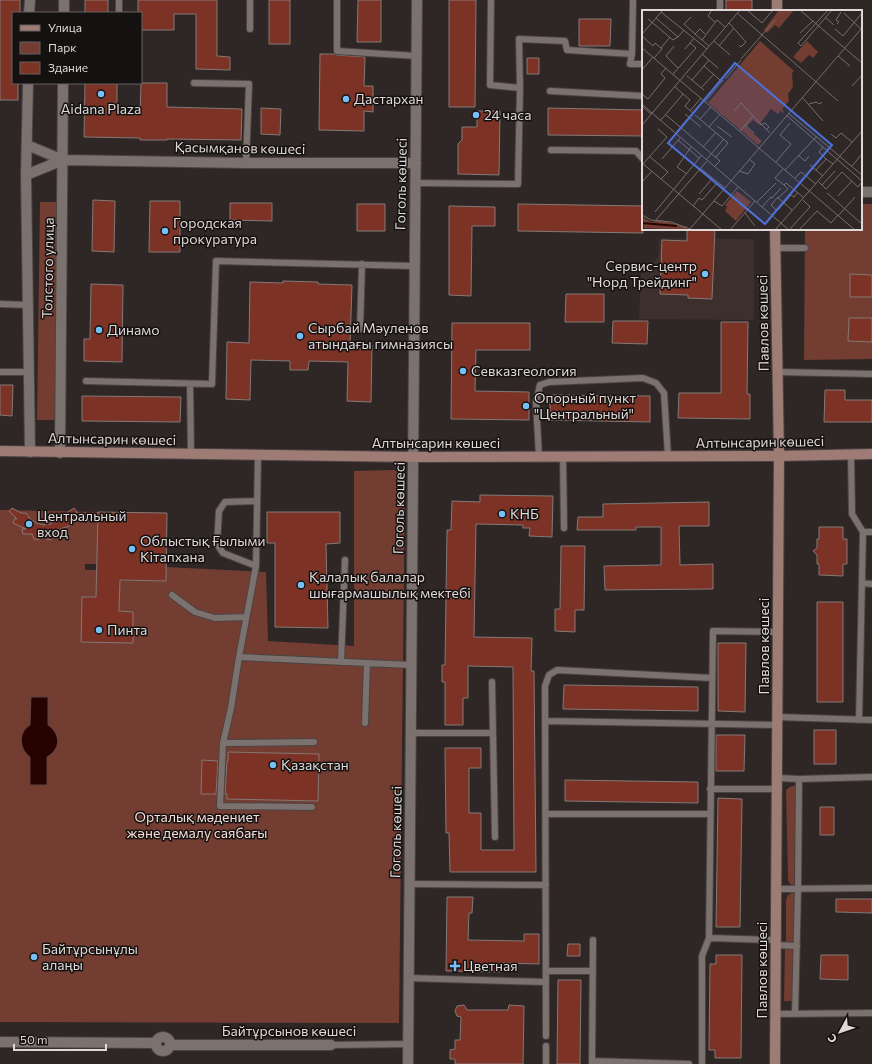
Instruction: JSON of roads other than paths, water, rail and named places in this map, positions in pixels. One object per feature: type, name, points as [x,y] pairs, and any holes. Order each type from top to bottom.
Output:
[{"type":"street","points":[[30,0],[30,12]]},
{"type":"street","points":[[64,0],[64,12]]},
{"type":"street","name":"Гоголь көшесі","points":[[408,1064],[417,0]]},
{"type":"street","name":"Толстого улица","points":[[28,84],[26,175],[30,452]]},
{"type":"street","name":"Толстого улица","points":[[60,453],[64,84]]},
{"type":"street","name":"Қасымқанов көшесі","points":[[27,144],[63,160]]},
{"type":"street","name":"Қасымқанов көшесі","points":[[26,175],[63,160],[246,163],[416,163]]},
{"type":"street","name":"Павлов көшесі","points":[[775,1064],[779,456],[776,230]]},
{"type":"street","name":"Алтынсарин көшесі","points":[[0,452],[413,457],[779,456],[872,454]]},
{"type":"street","name":"Байтұрсынов көшесі","points":[[0,1042],[156,1043],[159,1038],[164,1037],[168,1039],[170,1045],[331,1045]]},
{"type":"lane","points":[[119,0],[119,12]]},
{"type":"lane","points":[[250,0],[250,29]]},
{"type":"lane","points":[[337,0],[337,51],[417,56]]},
{"type":"lane","points":[[491,0],[490,85],[520,88]]},
{"type":"lane","points":[[633,0],[632,54],[630,64],[642,64]]},
{"type":"lane","points":[[415,183],[518,184],[520,88],[519,39],[565,41],[567,50],[632,54]]},
{"type":"lane","points":[[194,83],[249,84],[246,163]]},
{"type":"lane","points":[[550,91],[642,96]]},
{"type":"lane","points":[[550,150],[636,151],[642,158]]},
{"type":"lane","points":[[776,248],[805,248]]},
{"type":"lane","points":[[86,381],[212,384],[216,261],[414,266]]},
{"type":"lane","points":[[360,329],[362,264]]},
{"type":"lane","points":[[0,304],[28,305]]},
{"type":"lane","points":[[0,372],[29,372]]},
{"type":"lane","points":[[778,372],[872,374]]},
{"type":"lane","points":[[539,457],[536,402],[540,385],[549,382],[643,378],[656,383],[664,392],[668,456]]},
{"type":"lane","points":[[190,384],[191,454]]},
{"type":"lane","points":[[258,455],[256,566],[231,708],[223,743],[220,806],[312,807]]},
{"type":"lane","points":[[852,455],[852,514],[863,532],[859,720]]},
{"type":"lane","points":[[563,457],[564,528]]},
{"type":"lane","points":[[256,566],[223,553],[217,544],[219,511],[225,502],[257,501]]},
{"type":"lane","points":[[863,532],[872,532]]},
{"type":"lane","points":[[341,662],[345,560]]},
{"type":"lane","points":[[862,584],[872,584]]},
{"type":"lane","points":[[172,595],[195,612],[215,618],[246,617]]},
{"type":"lane","points":[[702,1064],[702,956],[708,938],[712,631],[778,632]]},
{"type":"lane","points":[[239,657],[411,665]]},
{"type":"lane","points":[[365,723],[367,663]]},
{"type":"lane","points":[[546,1036],[545,686],[549,675],[557,670],[712,678]]},
{"type":"lane","points":[[492,682],[495,837]]},
{"type":"lane","points":[[545,721],[711,724],[777,721],[872,720]]},
{"type":"lane","points":[[410,733],[493,733]]},
{"type":"lane","points":[[223,743],[314,742]]},
{"type":"lane","points":[[777,778],[799,779],[872,777]]},
{"type":"lane","points":[[795,1014],[799,779]]},
{"type":"lane","points":[[710,789],[777,789]]},
{"type":"lane","points":[[546,814],[710,814]]},
{"type":"lane","points":[[409,884],[546,885]]},
{"type":"lane","points":[[776,889],[798,890],[872,888]]},
{"type":"lane","points":[[708,938],[797,946]]},
{"type":"lane","points":[[593,940],[592,1063],[689,1064]]},
{"type":"lane","points":[[546,972],[593,972]]},
{"type":"lane","points":[[408,978],[546,982]]},
{"type":"lane","points":[[776,1014],[872,1013]]},
{"type":"lane","name":"Байтұрсынов көшесі","points":[[331,1045],[408,1044]]},
{"type":"lane","points":[[546,1046],[546,1064]]},
{"type":"place","name":"Aidana Plaza","points":[[101,94]]},
{"type":"place","name":"Дастархан","points":[[346,99]]},
{"type":"place","name":"24 часа","points":[[476,115]]},
{"type":"place","name":"Городская прокуратура","points":[[165,231]]},
{"type":"place","name":"Сервис-центр \"Норд Трейдинг\"","points":[[705,274]]},
{"type":"place","name":"Динамо","points":[[99,330]]},
{"type":"place","name":"Сырбай Мәуленов атындағы гимназиясы","points":[[300,336]]},
{"type":"place","name":"Севказгеология","points":[[463,371]]},
{"type":"place","name":"Опорный пункт \"Центральный\"","points":[[526,406]]},
{"type":"place","name":"КНБ","points":[[502,514]]},
{"type":"place","name":"Центральный вход","points":[[29,524]]},
{"type":"place","name":"Облыстық Ғылыми Кітапхана","points":[[132,549]]},
{"type":"place","name":"Қалалық балалар шығармашылық мектебі","points":[[301,585]]},
{"type":"place","name":"Пинта","points":[[99,630]]},
{"type":"place","name":"Қазақстан","points":[[273,765]]},
{"type":"place","name":"Байтұрсынұлы алаңы","points":[[34,957]]},
{"type":"place","name":"Цветная","points":[[455,966]]},
{"type":"park label","name":"Орталық мәдениет және демалу саябағы","points":[[197,826]]}]
